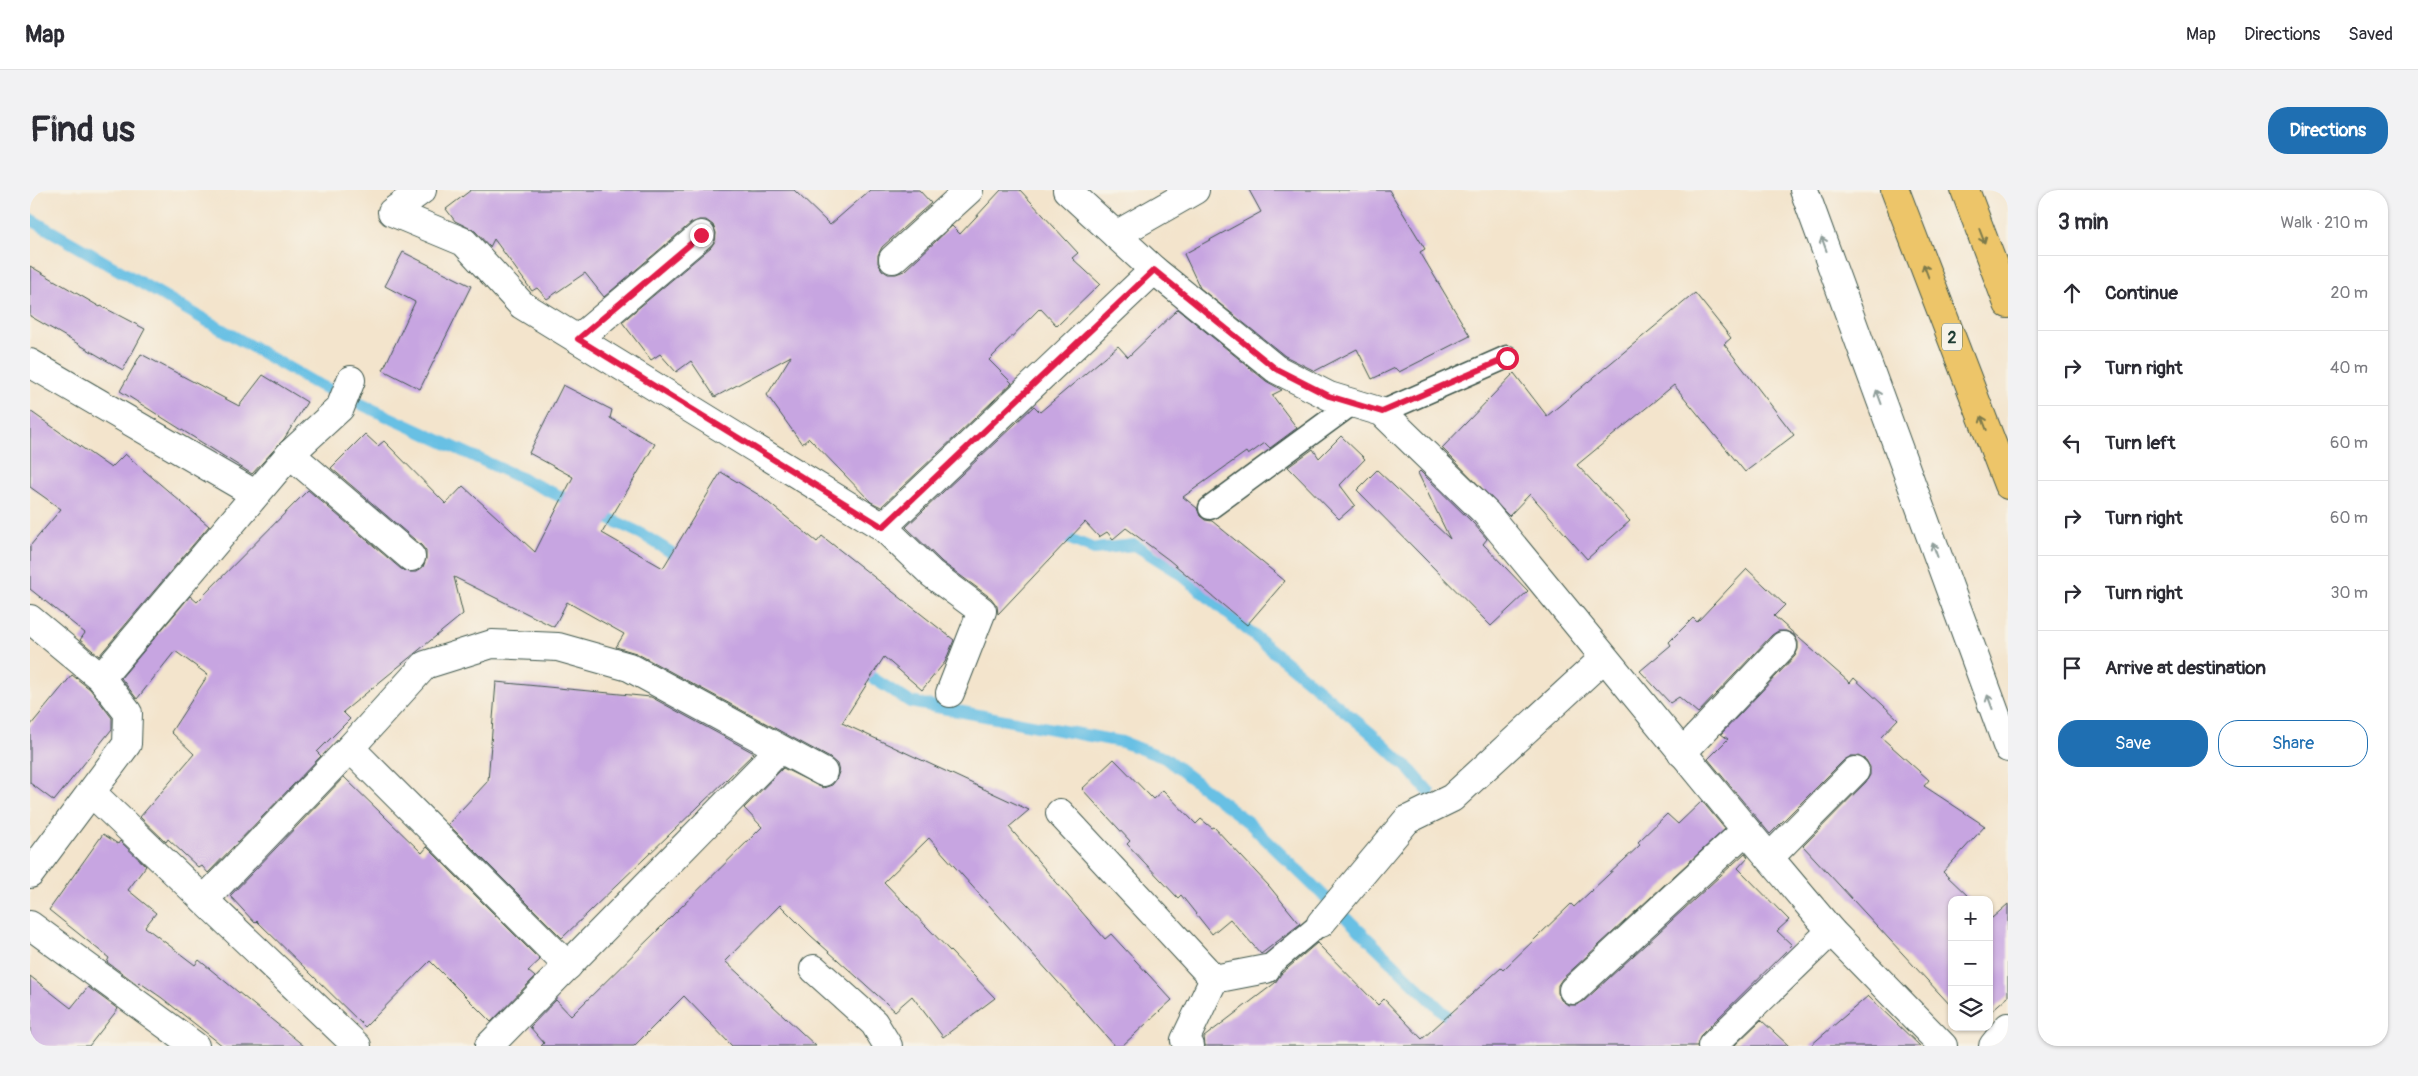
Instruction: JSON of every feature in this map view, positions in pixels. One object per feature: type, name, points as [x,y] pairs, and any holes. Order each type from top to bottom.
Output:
[{"type":"highway","name":"2","points":[[1895,190],[2008,485]]},
{"type":"highway","points":[[1965,190],[2008,304]]},
{"type":"street","points":[[422,190],[392,212],[464,242],[522,305],[883,527],[932,574],[982,611],[950,693]]},
{"type":"street","points":[[893,259],[969,190]]},
{"type":"street","points":[[1067,190],[1154,270],[1276,369],[1329,396],[1382,412],[1486,513],[1746,830],[1831,931],[1931,1042]]},
{"type":"street","points":[[1116,235],[1195,190]]},
{"type":"street","points":[[1804,190],[2008,748]]},
{"type":"street","points":[[578,339],[701,235]]},
{"type":"street","points":[[883,527],[1154,270]]},
{"type":"street","points":[[30,363],[255,494]]},
{"type":"street","points":[[101,678],[290,454],[340,408],[351,380]]},
{"type":"street","points":[[290,454],[411,557]]},
{"type":"street","points":[[30,619],[101,678],[128,713],[127,744],[30,874]]},
{"type":"street","points":[[204,900],[350,748],[425,665],[492,644],[558,647],[629,667],[823,772]]},
{"type":"street","points":[[1682,753],[1783,646]]},
{"type":"street","points":[[1320,923],[1407,820],[1452,798],[1604,658]]},
{"type":"street","points":[[350,748],[568,966]]},
{"type":"street","points":[[489,1046],[780,750]]},
{"type":"street","points":[[1770,857],[1855,771]]},
{"type":"street","points":[[92,793],[356,1046]]},
{"type":"street","points":[[1060,813],[1214,979]]},
{"type":"street","points":[[1573,990],[1746,830]]},
{"type":"street","points":[[30,925],[195,1046]]},
{"type":"street","points":[[1712,1046],[1831,931]]},
{"type":"street","points":[[814,969],[874,1023],[888,1046]]},
{"type":"street","points":[[1214,979],[1266,969]]},
{"type":"street","points":[[1190,1046],[1185,1040],[1214,979]]},
{"type":"street","points":[[1993,1046],[2008,1027]]},
{"type":"lane","points":[[1382,412],[1507,358]]},
{"type":"lane","points":[[1210,508],[1353,403]]},
{"type":"lane","points":[[1266,969],[1320,923]]},
{"type":"building","points":[[471,190],[794,190],[830,225],[870,190],[919,190],[931,203],[882,247],[878,255],[878,263],[882,270],[888,274],[896,274],[904,271],[952,226],[960,234],[1001,190],[1020,190],[1078,253],[1072,258],[1100,284],[1057,326],[1040,308],[989,360],[1012,383],[881,507],[871,502],[809,438],[802,444],[767,395],[791,356],[715,397],[691,361],[676,372],[660,354],[651,360],[622,322],[711,247],[715,241],[716,233],[713,225],[706,220],[691,223],[604,297],[585,273],[547,299],[537,288],[532,291],[494,239],[490,247],[475,231],[455,221],[446,209]]},
{"type":"building","points":[[1249,190],[1389,190],[1425,249],[1420,252],[1470,336],[1399,372],[1395,368],[1372,379],[1357,349],[1315,371],[1285,356],[1200,288],[1184,254],[1261,212]]},
{"type":"building","points":[[403,252],[471,286],[420,389],[383,370],[415,302],[385,286]]},
{"type":"building","points":[[30,266],[100,307],[145,329],[123,370],[30,316]]},
{"type":"building","points":[[1695,293],[1731,338],[1724,344],[1794,435],[1745,472],[1674,385],[1577,465],[1630,521],[1587,559],[1530,494],[1509,516],[1442,448],[1514,373],[1547,416]]},
{"type":"building","points":[[1178,309],[1266,381],[1282,390],[1272,395],[1297,428],[1270,448],[1265,443],[1248,455],[1246,452],[1183,497],[1197,508],[1200,516],[1205,520],[1212,521],[1285,581],[1247,625],[1169,560],[1126,528],[1113,539],[1107,532],[1099,537],[1085,522],[998,614],[997,606],[991,598],[942,562],[906,527],[1034,406],[1040,412],[1118,346],[1128,357]]},
{"type":"building","points":[[141,354],[239,406],[263,375],[307,402],[284,439],[252,474],[120,391]]},
{"type":"building","points":[[563,385],[612,410],[610,418],[655,444],[602,533],[663,568],[721,472],[759,495],[817,542],[822,536],[954,640],[945,662],[922,690],[884,657],[842,723],[1029,810],[1009,827],[1105,939],[1111,934],[1172,1000],[1122,1046],[1115,1046],[929,838],[884,882],[995,998],[943,1037],[912,996],[895,1011],[810,935],[780,905],[725,961],[816,1046],[732,1046],[684,996],[634,1046],[541,1046],[544,1043],[530,1027],[556,1000],[571,1016],[762,827],[744,808],[783,768],[823,788],[832,785],[839,772],[837,764],[830,758],[636,653],[616,647],[624,634],[567,602],[554,627],[454,577],[463,614],[343,712],[350,719],[317,752],[321,756],[208,873],[202,866],[199,868],[168,839],[166,842],[140,817],[194,754],[171,732],[208,675],[175,651],[137,699],[121,678],[190,596],[197,602],[308,490],[401,569],[416,572],[423,567],[426,551],[421,545],[331,468],[365,434],[378,446],[384,441],[446,504],[463,486],[535,552],[573,477],[529,453]]},
{"type":"building","points":[[30,411],[111,468],[125,454],[209,526],[99,656],[80,640],[85,633],[30,589],[30,546],[61,509],[30,487]]},
{"type":"building","points":[[1341,436],[1365,459],[1340,485],[1355,505],[1339,519],[1288,467],[1313,449],[1319,458]]},
{"type":"building","points":[[1377,470],[1450,539],[1418,473],[1420,471],[1474,524],[1487,539],[1483,544],[1528,591],[1491,626],[1357,490]]},
{"type":"building","points":[[1747,569],[1785,605],[1774,616],[1850,683],[1854,678],[1898,719],[1881,737],[1929,780],[1924,786],[1985,826],[1943,872],[1968,896],[1948,896],[1948,1003],[1803,846],[1866,782],[1870,775],[1870,767],[1866,760],[1858,756],[1851,756],[1844,760],[1770,834],[1708,759],[1728,739],[1721,734],[1795,656],[1798,642],[1794,635],[1786,631],[1778,631],[1772,635],[1698,713],[1679,697],[1670,703],[1640,671],[1671,645],[1669,642],[1693,618],[1697,622]]},
{"type":"building","points":[[72,675],[90,689],[112,718],[112,729],[54,801],[30,783],[30,726]]},
{"type":"building","points":[[496,682],[651,697],[754,753],[562,938],[448,824],[488,781]]},
{"type":"building","points":[[1114,759],[1153,799],[1163,790],[1196,824],[1201,819],[1212,828],[1214,827],[1269,886],[1300,924],[1261,954],[1230,919],[1212,934],[1181,895],[1178,898],[1127,844],[1130,841],[1082,789]]},
{"type":"building","points":[[344,777],[422,853],[427,847],[540,960],[528,971],[535,977],[491,1022],[430,961],[365,1027],[257,921],[255,923],[230,896]]},
{"type":"building","points":[[1702,801],[1725,829],[1562,979],[1558,985],[1558,993],[1561,1000],[1568,1005],[1576,1005],[1584,1001],[1745,853],[1748,857],[1738,868],[1789,920],[1777,931],[1792,945],[1701,1035],[1697,1046],[1205,1046],[1204,1037],[1275,983],[1281,974],[1317,943],[1378,1005],[1384,999],[1422,1039],[1501,968],[1503,970],[1571,904],[1574,907],[1640,845],[1638,842],[1667,814],[1678,824]]},
{"type":"building","points":[[103,834],[118,844],[120,841],[146,866],[128,890],[156,913],[145,927],[195,965],[199,960],[304,1046],[223,1046],[162,998],[139,982],[137,984],[107,962],[109,958],[49,910]]},
{"type":"building","points":[[2008,904],[2008,996],[1993,1009],[1993,941],[1993,917]]},
{"type":"building","points":[[30,976],[71,1008],[88,987],[118,1009],[89,1046],[30,1046]]},
{"type":"building","points":[[1868,996],[1920,1046],[1810,1046]]},
{"type":"building","points":[[1761,1020],[1789,1046],[1734,1046]]},
{"type":"waterway","points":[[30,219],[313,382],[577,504]]},
{"type":"waterway","points":[[595,512],[640,533],[685,561]]},
{"type":"waterway","points":[[1053,532],[1094,549],[1135,545],[1178,572],[1372,734],[1411,771],[1429,792]]},
{"type":"waterway","points":[[857,668],[910,702],[1122,742],[1165,758],[1249,823],[1478,1046]]},
{"type":"route","points":[[701,235],[578,339],[883,527],[1154,270],[1276,369],[1329,396],[1382,412],[1507,358]]}]
